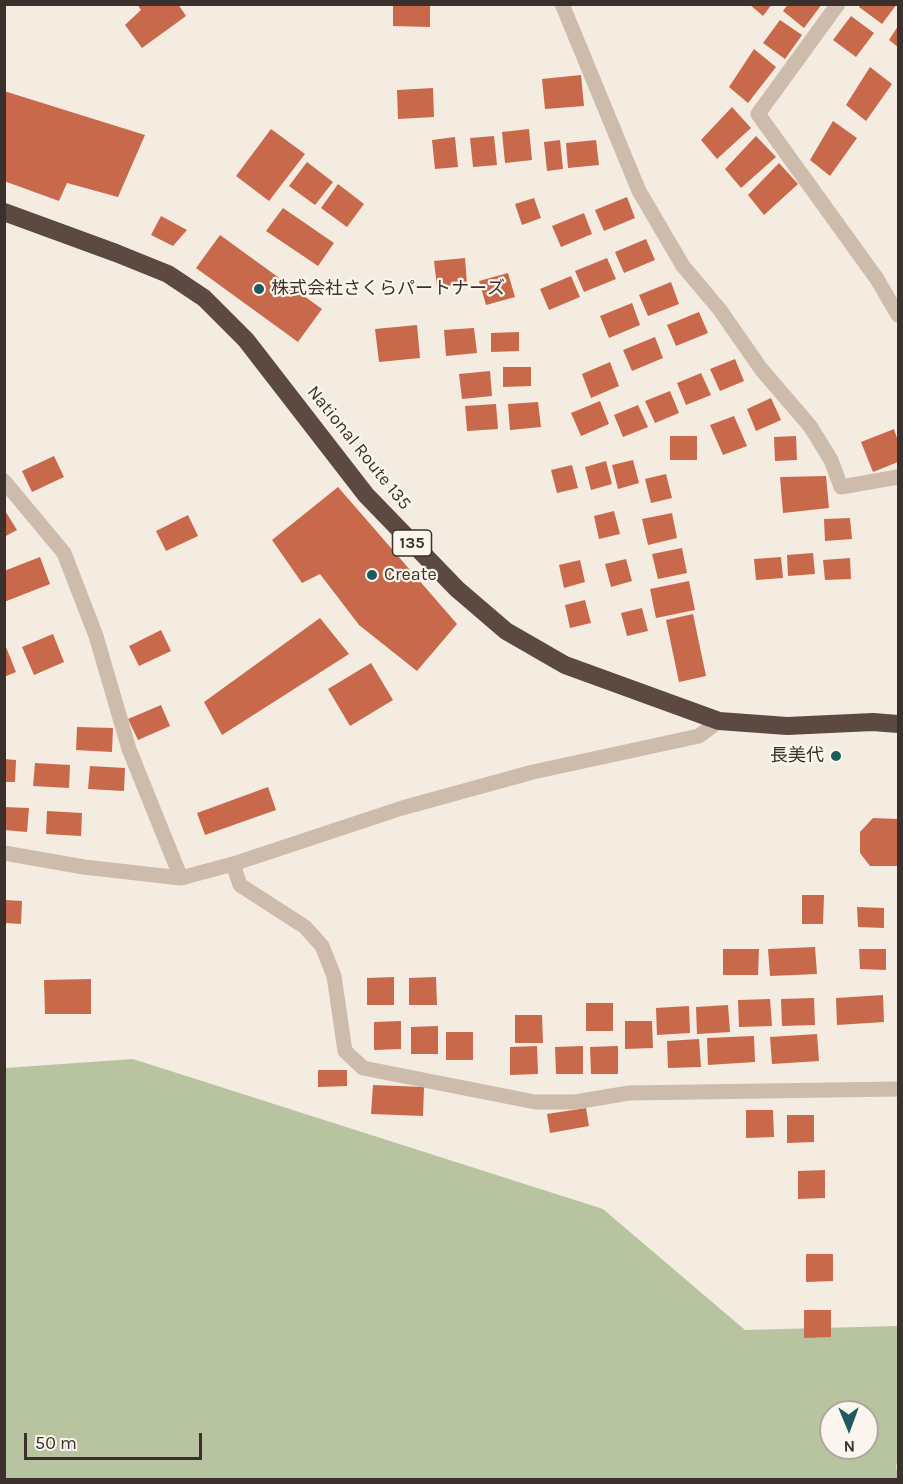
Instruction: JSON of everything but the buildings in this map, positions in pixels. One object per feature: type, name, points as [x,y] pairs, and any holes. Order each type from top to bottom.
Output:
[{"type":"highway","name":"National Route 135","points":[[4,212],[168,274],[204,298],[246,340],[366,495],[457,589],[506,631],[565,665],[719,721],[786,726],[873,722],[898,724]]},
{"type":"street","points":[[562,4],[639,191],[683,266],[720,310],[761,369],[810,426],[831,460],[842,487],[898,477]]},
{"type":"street","points":[[838,4],[758,114],[877,279],[898,315]]},
{"type":"street","points":[[4,481],[64,553],[96,636],[129,748],[181,878]]},
{"type":"street","points":[[4,853],[84,867],[181,878],[233,864],[402,808],[522,775],[699,736],[719,721]]},
{"type":"street","points":[[233,864],[240,885],[305,927],[322,946],[334,976],[345,1051],[363,1068],[535,1102],[575,1102],[630,1093],[898,1089]]},
{"type":"green space","points":[[133,1059],[603,1209],[745,1330],[898,1326],[898,1464],[896,1465],[898,1479],[5,1480],[5,1068]]},
{"type":"place","name":"株式会社さくらパートナーズ","points":[[259,289]]},
{"type":"place","name":"Create","points":[[372,575]]},
{"type":"place","name":"長美代","points":[[836,756]]}]
